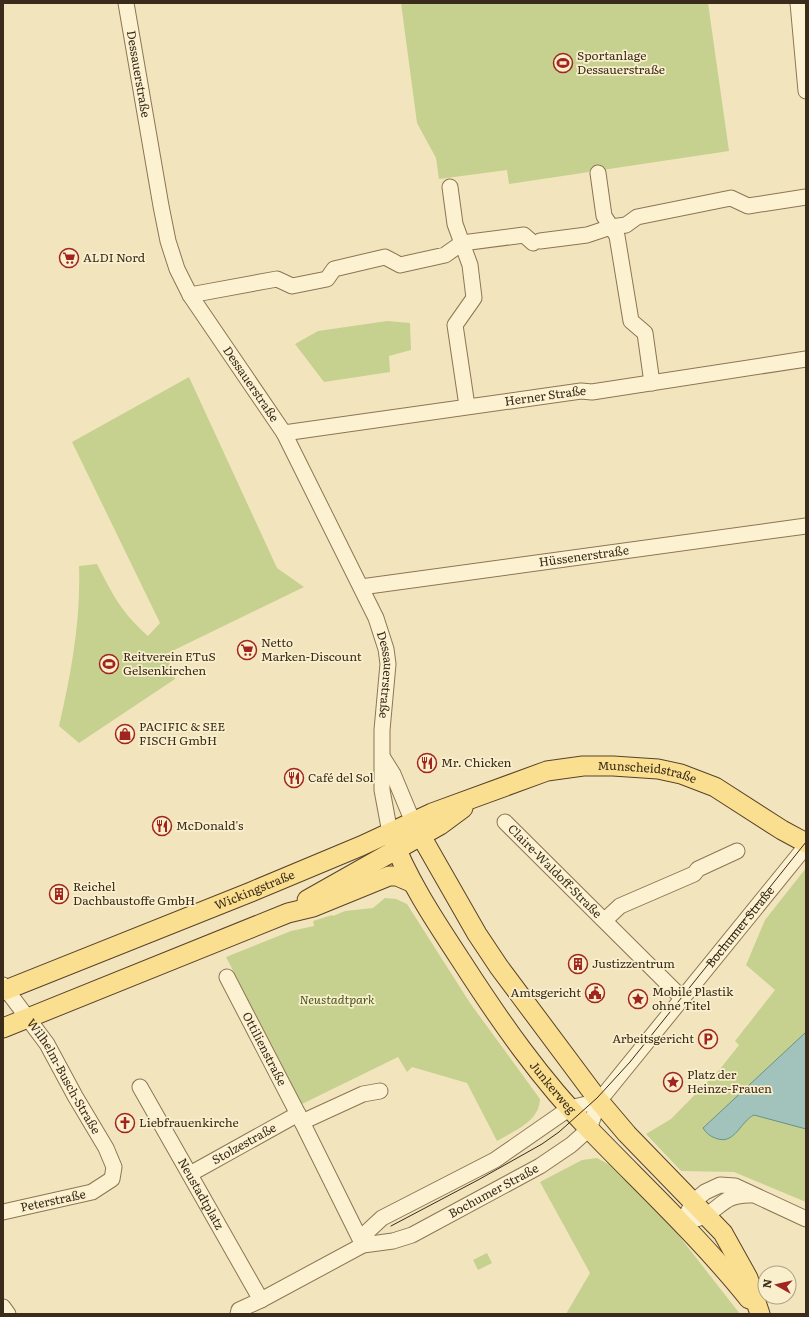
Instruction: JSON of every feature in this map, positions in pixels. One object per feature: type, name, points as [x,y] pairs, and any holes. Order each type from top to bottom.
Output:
[{"type":"main road","name":"Munscheidstraße","points":[[416,829],[450,817],[476,797],[547,771],[583,766],[613,766],[658,769],[687,776],[715,788],[782,830],[806,843]]},
{"type":"main road","name":"Wickingstraße","points":[[288,913],[393,841],[416,829]]},
{"type":"main road","name":"Junkerweg","points":[[416,829],[477,934],[499,967],[599,1101],[627,1134],[723,1233],[748,1278],[759,1312]]},
{"type":"main road","name":"Wickingstraße","points":[[4,989],[258,889],[393,841]]},
{"type":"main road","name":"Junkerweg","points":[[393,841],[413,883],[493,1009],[570,1108],[724,1267],[759,1312]]},
{"type":"main road","name":"Wickingstraße","points":[[3,1028],[288,913],[313,907],[389,876],[397,876],[413,883]]},
{"type":"street","name":"Dessauerstraße","points":[[126,3],[168,241],[177,269],[190,295],[284,433],[376,618],[386,649],[387,679],[382,730],[382,790],[393,841]]},
{"type":"street","points":[[798,3],[806,91]]},
{"type":"street","points":[[598,172],[604,216],[617,236],[631,321],[645,333],[652,383]]},
{"type":"street","points":[[450,187],[455,224],[470,265],[474,298],[454,325],[467,406]]},
{"type":"street","points":[[190,295],[277,279],[292,286],[299,285],[327,279],[334,269],[385,257],[400,265],[445,255],[462,243],[524,235],[536,242],[587,235],[611,227],[626,225],[636,217],[732,198],[748,206],[806,197]]},
{"type":"street","name":"Herner Straße","points":[[284,433],[467,406],[581,391],[592,392],[806,359]]},
{"type":"street","name":"Hüssenerstraße","points":[[361,587],[806,526]]},
{"type":"street","name":"Dessauerstraße","points":[[383,758],[393,774],[416,829]]},
{"type":"street","name":"Claire-Waldoff-Straße","points":[[505,822],[683,999]]},
{"type":"street","name":"Bochumer Straße","points":[[239,1312],[363,1245],[393,1241],[412,1235],[540,1166],[571,1146],[589,1129],[599,1101],[806,846]]},
{"type":"street","name":"Claire-Waldoff-Straße","points":[[605,920],[620,906],[694,874],[698,869],[737,852]]},
{"type":"street","name":"Ottilienstraße","points":[[227,977],[300,1118],[363,1245]]},
{"type":"street","name":"Wilhelm-Busch-Straße","points":[[4,989],[47,1044],[74,1096],[106,1148],[114,1167]]},
{"type":"street","name":"Neustadtplatz","points":[[140,1087],[171,1144],[190,1174],[261,1300]]},
{"type":"street","points":[[300,1118],[363,1094],[380,1091]]},
{"type":"street","points":[[363,1245],[368,1231],[382,1218],[495,1160],[570,1108],[599,1101]]},
{"type":"street","name":"Stolzestraße","points":[[190,1174],[300,1118]]},
{"type":"street","name":"Peterstraße","points":[[3,1212],[92,1192],[112,1179],[114,1167]]},
{"type":"street","points":[[682,1224],[693,1202],[705,1192],[720,1185],[735,1186],[806,1219]]},
{"type":"street","points":[[682,1224],[708,1216],[729,1198],[738,1194],[752,1195]]},
{"type":"street","points":[[3,1307],[8,1314]]},
{"type":"green space","name":"Sportanlage Dessauerstraße","points":[[401,3],[708,3],[729,151],[509,184],[507,170],[439,179],[436,158],[417,123]]},
{"type":"green space","points":[[387,321],[410,323],[411,350],[389,356],[390,372],[324,382],[295,344],[318,331]]},
{"type":"green space","points":[[189,377],[277,568],[304,587],[166,654],[175,679],[79,743],[59,726],[77,627],[79,566],[97,564],[118,603],[148,636],[160,623],[72,442]]},
{"type":"green space","points":[[806,868],[806,1202],[734,1172],[681,1171],[646,1134],[671,1119],[720,1069],[739,1045],[735,1041],[775,990],[746,965],[765,920]]},
{"type":"green space","name":"Neustadtpark","points":[[385,898],[396,899],[407,904],[470,1003],[540,1099],[539,1107],[531,1119],[518,1129],[497,1141],[467,1083],[412,1067],[407,1072],[398,1057],[302,1104],[226,957],[291,931],[314,926],[313,921],[345,911],[373,908]]},
{"type":"green space","points":[[597,1158],[610,1165],[676,1232],[740,1314],[566,1314],[590,1273],[540,1182],[582,1160]]},
{"type":"green space","points":[[487,1253],[492,1263],[478,1270],[473,1260]]},
{"type":"water","points":[[806,1032],[806,1129],[754,1115],[729,1138],[724,1140],[718,1139],[708,1134],[703,1128]]},
{"type":"tram line","points":[[391,1226],[542,1144],[559,1132],[597,1098],[630,1062],[806,842]]},
{"type":"place","name":"Sportanlage Dessauerstraße","points":[[563,63]]},
{"type":"place","name":"ALDI Nord","points":[[69,258]]},
{"type":"place","name":"Netto Marken-Discount","points":[[247,650]]},
{"type":"place","name":"Reitverein ETuS Gelsenkirchen","points":[[109,664]]},
{"type":"place","name":"PACIFIC & SEE FISCH GmbH","points":[[125,734]]},
{"type":"place","name":"Mr. Chicken","points":[[427,763]]},
{"type":"place","name":"Café del Sol","points":[[294,778]]},
{"type":"place","name":"McDonald's","points":[[162,826]]},
{"type":"place","name":"Reichel Dachbaustoffe GmbH","points":[[59,894]]},
{"type":"place","name":"Justizzentrum","points":[[578,964]]},
{"type":"place","name":"Amtsgericht","points":[[595,993]]},
{"type":"place","name":"Mobile Plastik ohne Titel","points":[[638,999]]},
{"type":"place","name":"Arbeitsgericht","points":[[708,1039]]},
{"type":"place","name":"Platz der Heinze-Frauen","points":[[673,1082]]},
{"type":"place","name":"Liebfrauenkirche","points":[[125,1123]]}]
